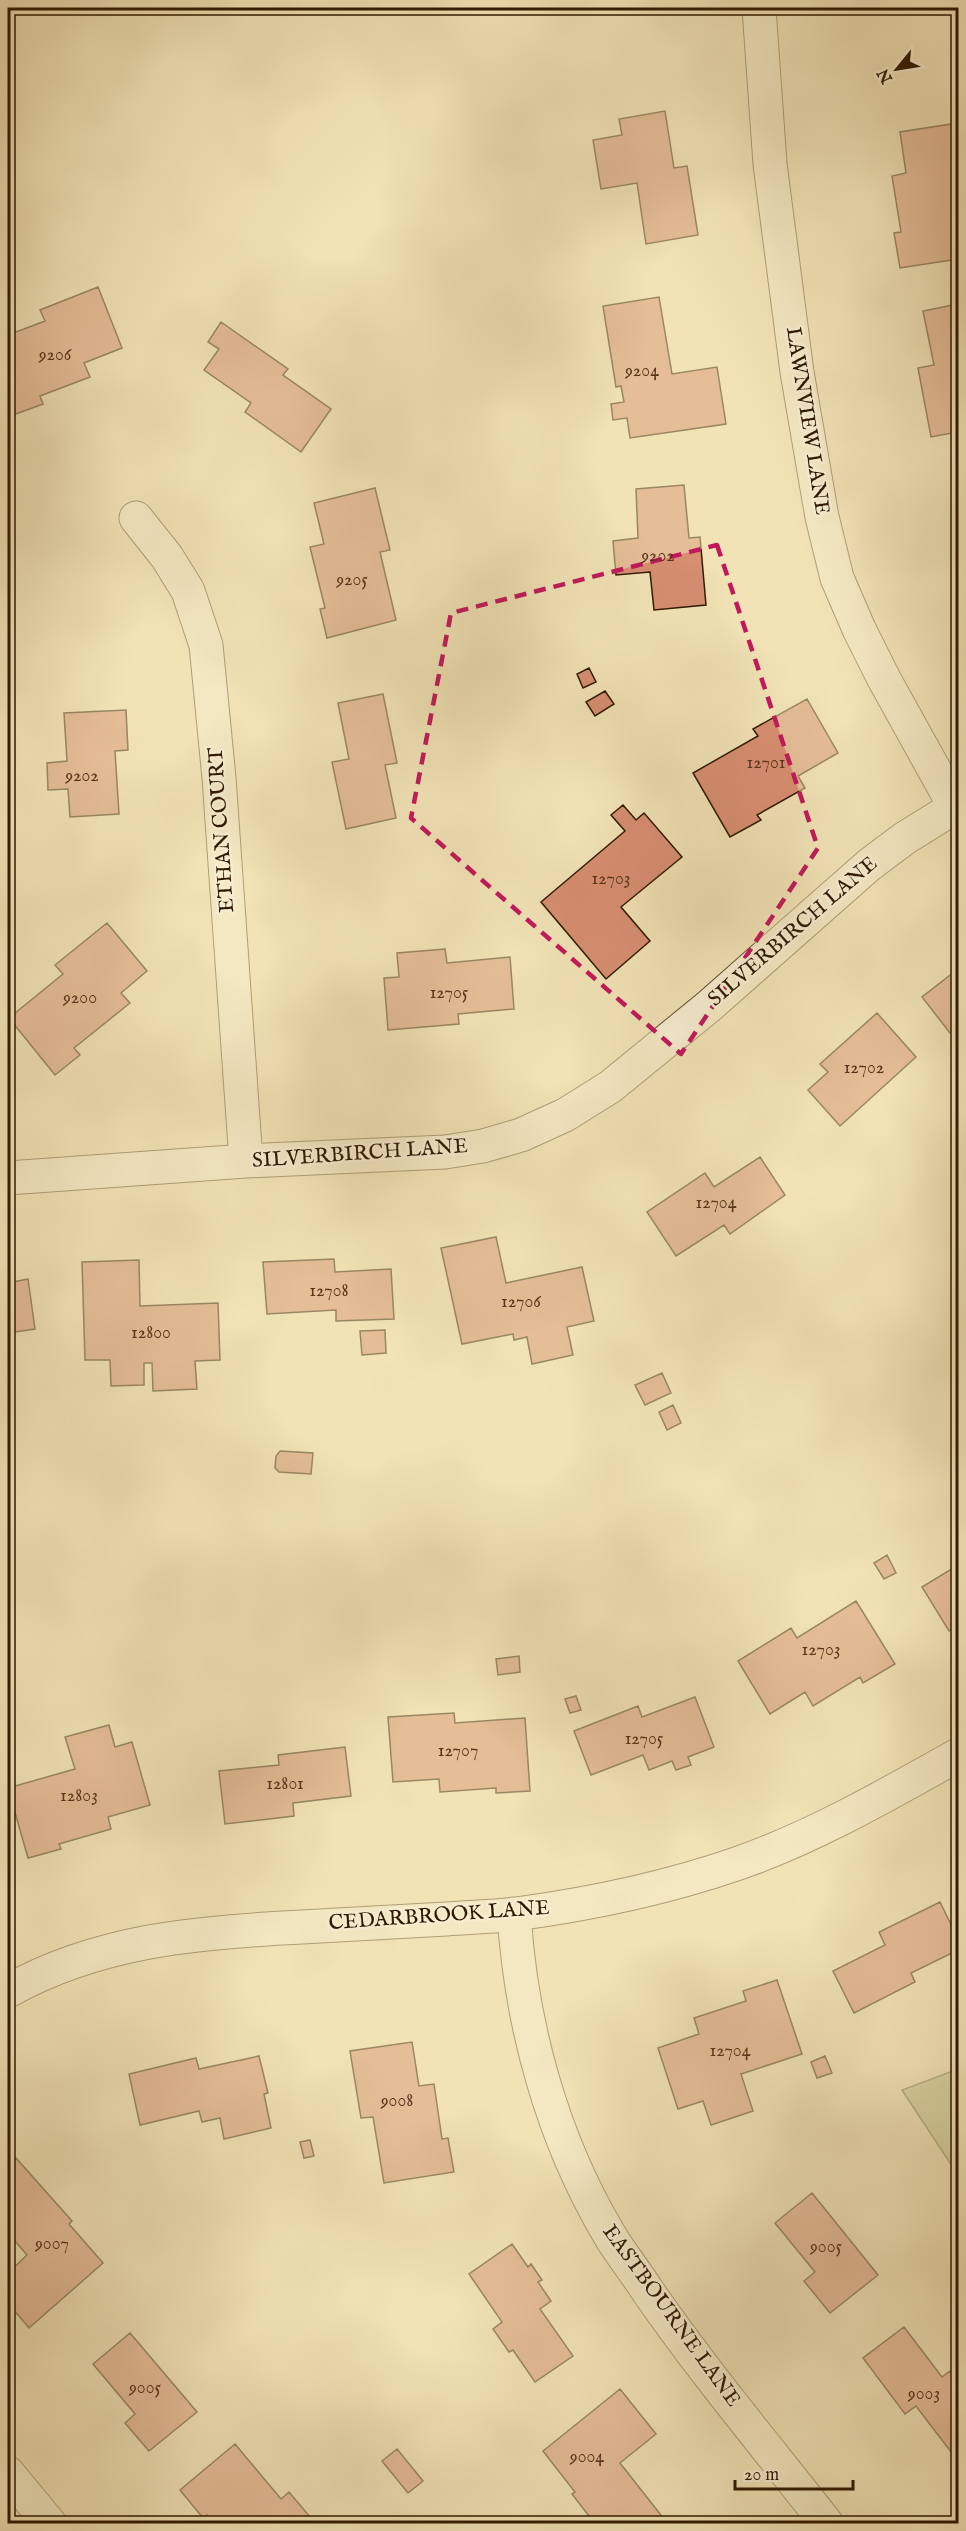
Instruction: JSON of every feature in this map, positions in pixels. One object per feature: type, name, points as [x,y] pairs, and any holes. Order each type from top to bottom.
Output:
[{"type":"street","name":"LAWNVIEW LANE","points":[[759,8],[770,164],[797,372],[822,517],[837,578],[884,679],[957,806]]},
{"type":"street","name":"ETHAN COURT","points":[[136,518],[167,557],[188,591],[206,645],[219,778],[246,1161]]},
{"type":"street","name":"SILVERBIRCH LANE","points":[[8,1178],[246,1161],[445,1152],[483,1146],[521,1135],[565,1115],[610,1087],[661,1047],[868,865],[904,838],[957,806]]},
{"type":"street","name":"CEDARBROOK LANE","points":[[8,1991],[28,1980],[97,1953],[166,1938],[219,1931],[514,1914],[640,1892],[741,1862],[847,1815],[958,1755]]},
{"type":"street","name":"EASTBOURNE LANE","points":[[514,1914],[516,1952],[535,2053],[555,2117],[579,2177],[609,2234],[679,2336],[827,2523]]},
{"type":"street","points":[[8,2473],[50,2523]]},
{"type":"highlighted area","points":[[717,545],[818,848],[681,1054],[411,818],[451,613]]},
{"type":"green space","points":[[958,2069],[958,2175],[902,2090]]},
{"type":"building","points":[[665,111],[674,168],[687,166],[698,235],[646,244],[637,183],[601,189],[593,140],[622,135],[619,119]]},
{"type":"building","points":[[958,123],[958,259],[900,268],[894,233],[901,232],[892,176],[906,173],[900,132]]},
{"type":"building","points":[[98,287],[122,348],[84,363],[90,377],[40,396],[43,404],[8,417],[8,335],[45,321],[40,310]]},
{"type":"building","points":[[659,297],[672,374],[717,367],[726,424],[630,438],[627,418],[613,420],[611,404],[624,402],[621,386],[616,387],[603,306]]},
{"type":"building","points":[[958,304],[958,432],[931,437],[918,368],[934,365],[923,311]]},
{"type":"building","points":[[221,322],[288,369],[283,375],[331,409],[301,452],[245,412],[251,403],[204,370],[219,349],[208,342]]},
{"type":"building","points":[[684,485],[689,538],[700,537],[706,605],[654,610],[650,572],[616,575],[613,541],[638,538],[636,489]]},
{"type":"building","points":[[375,488],[390,550],[380,552],[396,620],[327,638],[320,609],[325,608],[310,547],[324,544],[314,503]]},
{"type":"building","points":[[589,668],[596,682],[583,688],[577,674]]},
{"type":"building","points":[[605,691],[614,704],[595,716],[586,702]]},
{"type":"building","points":[[383,694],[397,763],[385,765],[396,818],[346,829],[332,762],[349,759],[338,703]]},
{"type":"building","points":[[807,699],[838,753],[798,776],[805,788],[757,815],[761,820],[730,837],[693,773],[758,736],[753,729]]},
{"type":"building","points":[[126,710],[128,750],[115,751],[119,814],[70,817],[68,789],[48,790],[47,763],[67,761],[64,713]]},
{"type":"building","points":[[623,805],[636,820],[644,813],[682,857],[621,907],[650,941],[606,979],[541,902],[625,831],[611,815]]},
{"type":"building","points":[[107,923],[147,971],[121,993],[130,1003],[74,1048],[80,1055],[55,1075],[9,1018],[63,974],[55,965]]},
{"type":"building","points":[[445,949],[447,963],[510,957],[514,1009],[458,1014],[459,1024],[388,1030],[384,978],[399,977],[397,953]]},
{"type":"building","points":[[958,969],[958,1026],[950,1033],[922,997]]},
{"type":"building","points":[[877,1013],[916,1057],[840,1126],[808,1090],[828,1072],[820,1064]]},
{"type":"building","points":[[760,1157],[785,1195],[730,1234],[724,1225],[676,1256],[647,1212],[705,1173],[714,1187]]},
{"type":"building","points":[[496,1237],[506,1283],[582,1267],[594,1321],[567,1327],[573,1355],[532,1364],[527,1337],[514,1340],[513,1334],[462,1344],[441,1248]]},
{"type":"building","points":[[334,1259],[335,1272],[391,1269],[394,1319],[336,1321],[336,1310],[267,1314],[263,1262]]},
{"type":"building","points":[[139,1260],[140,1306],[218,1303],[220,1360],[195,1361],[197,1389],[153,1391],[152,1363],[144,1363],[144,1385],[111,1386],[110,1360],[85,1360],[82,1262]]},
{"type":"building","points":[[28,1279],[35,1329],[8,1333],[8,1283]]},
{"type":"building","points":[[385,1330],[386,1353],[362,1355],[360,1331]]},
{"type":"building","points":[[662,1373],[671,1393],[645,1405],[635,1385]]},
{"type":"building","points":[[673,1405],[681,1423],[667,1430],[659,1412]]},
{"type":"building","points":[[280,1451],[313,1453],[311,1474],[279,1472],[275,1468],[276,1456]]},
{"type":"building","points":[[887,1555],[896,1573],[884,1579],[874,1563]]},
{"type":"building","points":[[958,1565],[958,1625],[949,1631],[922,1587]]},
{"type":"building","points":[[856,1601],[895,1664],[863,1683],[860,1677],[813,1706],[805,1692],[770,1714],[738,1661],[791,1628],[797,1638]]},
{"type":"building","points":[[519,1656],[520,1672],[498,1675],[496,1659]]},
{"type":"building","points":[[576,1696],[581,1710],[570,1713],[565,1699]]},
{"type":"building","points":[[695,1697],[714,1747],[688,1757],[691,1765],[676,1770],[672,1761],[649,1770],[643,1755],[591,1775],[574,1731],[638,1706],[642,1717]]},
{"type":"building","points":[[454,1713],[455,1723],[525,1718],[530,1791],[496,1793],[496,1788],[440,1792],[439,1779],[393,1782],[388,1717]]},
{"type":"building","points":[[109,1725],[115,1747],[132,1742],[150,1805],[108,1817],[111,1829],[59,1844],[61,1849],[28,1858],[8,1788],[75,1769],[65,1737]]},
{"type":"building","points":[[345,1747],[351,1796],[293,1803],[294,1816],[225,1824],[219,1771],[279,1765],[278,1755]]},
{"type":"building","points":[[940,1902],[958,1939],[958,1950],[911,1973],[915,1982],[854,2013],[833,1971],[885,1945],[879,1932]]},
{"type":"building","points":[[777,1980],[802,2054],[741,2074],[753,2111],[711,2125],[703,2101],[678,2109],[658,2048],[699,2034],[694,2018],[746,2001],[743,1991]]},
{"type":"building","points":[[412,2042],[419,2086],[434,2084],[442,2139],[448,2138],[454,2172],[384,2183],[373,2117],[361,2118],[350,2051]]},
{"type":"building","points":[[259,2056],[268,2093],[264,2094],[271,2128],[224,2139],[220,2118],[202,2122],[199,2111],[140,2125],[129,2074],[196,2058],[199,2069]]},
{"type":"building","points":[[825,2056],[832,2073],[817,2078],[811,2062]]},
{"type":"building","points":[[310,2140],[314,2156],[304,2158],[300,2142]]},
{"type":"building","points":[[16,2158],[72,2221],[69,2224],[103,2263],[29,2328],[8,2303],[8,2273],[27,2255],[8,2233],[8,2165]]},
{"type":"building","points":[[812,2193],[878,2275],[830,2313],[804,2281],[815,2272],[775,2223]]},
{"type":"building","points":[[512,2244],[528,2267],[531,2264],[542,2280],[538,2282],[551,2301],[540,2309],[573,2356],[535,2382],[513,2350],[509,2352],[493,2329],[502,2322],[469,2274]]},
{"type":"building","points":[[904,2327],[942,2377],[950,2371],[958,2382],[958,2446],[951,2452],[916,2406],[905,2414],[863,2358]]},
{"type":"building","points":[[130,2333],[197,2412],[149,2451],[125,2423],[135,2414],[93,2364]]},
{"type":"building","points":[[620,2389],[656,2434],[620,2463],[668,2524],[595,2524],[572,2494],[575,2492],[543,2451]]},
{"type":"building","points":[[235,2444],[281,2499],[289,2492],[316,2524],[215,2524],[207,2515],[203,2518],[180,2490]]},
{"type":"building","points":[[397,2449],[423,2481],[408,2493],[382,2461]]}]
